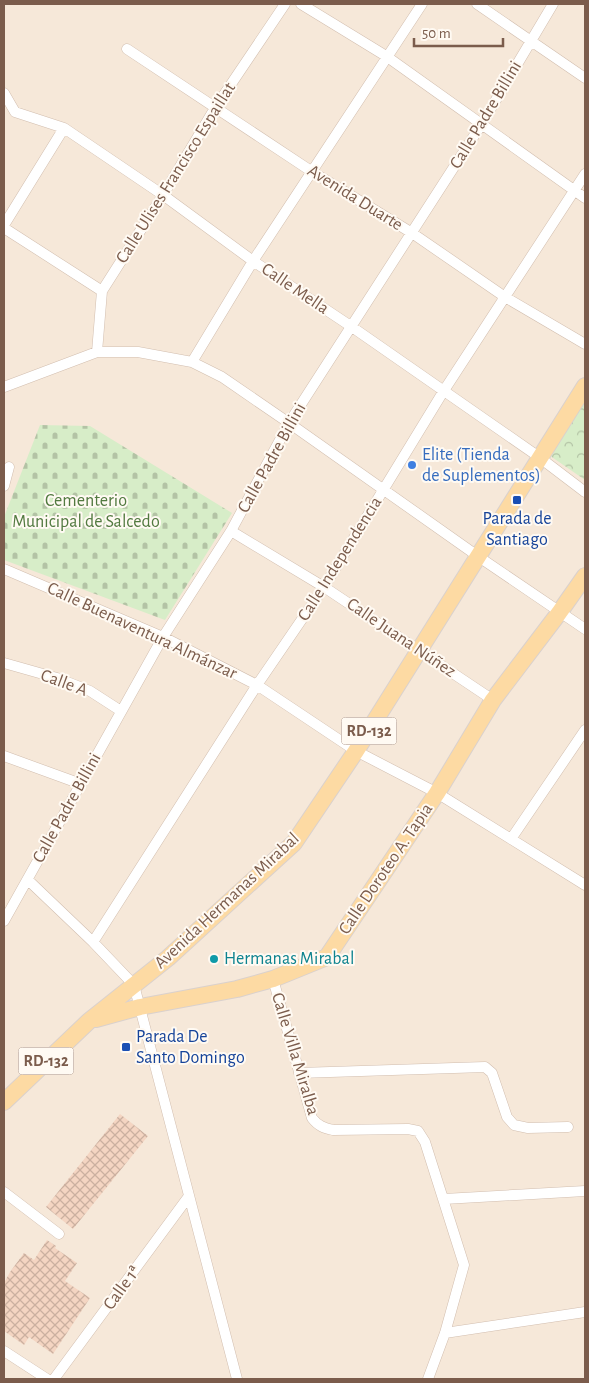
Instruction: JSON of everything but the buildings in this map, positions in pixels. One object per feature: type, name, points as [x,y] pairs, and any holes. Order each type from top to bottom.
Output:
[{"type":"main road","name":"Avenida Hermanas Mirabal","points":[[4,1102],[89,1021],[168,958],[294,843],[356,751],[585,386]]},
{"type":"main road","name":"Calle Doroteo A. Tapia","points":[[89,1021],[140,1007],[238,989],[273,979],[327,957],[437,794],[493,700],[560,613],[585,576]]},
{"type":"street","name":"Calle Ulises Francisco Espaillat","points":[[97,352],[102,291],[215,108],[285,4]]},
{"type":"street","points":[[301,4],[386,56],[585,198]]},
{"type":"street","points":[[192,362],[253,261],[386,56],[422,4]]},
{"type":"street","points":[[477,4],[585,78]]},
{"type":"street","name":"Calle Padre Billini","points":[[4,921],[163,637],[231,531],[290,422],[481,125],[553,4]]},
{"type":"street","name":"Avenida Duarte","points":[[127,49],[311,171],[412,233],[505,297],[585,344]]},
{"type":"street","name":"Calle Mella","points":[[4,93],[15,112],[64,128],[163,195],[253,261],[352,327],[539,457],[585,492]]},
{"type":"street","points":[[64,128],[4,227],[102,291]]},
{"type":"street","name":"Calle Independencia","points":[[93,942],[257,685],[324,587],[443,392],[585,174]]},
{"type":"street","points":[[4,388],[97,352],[138,352],[192,362],[222,377],[290,422],[478,557],[585,629]]},
{"type":"street","points":[[4,486],[9,467]]},
{"type":"street","name":"Calle Juana Núñez","points":[[231,531],[324,587],[493,700]]},
{"type":"street","name":"Calle Buenaventura Almánzar","points":[[4,569],[163,637],[257,685],[356,751],[437,794],[585,884]]},
{"type":"street","name":"Calle A","points":[[4,663],[56,678],[90,691],[121,711]]},
{"type":"street","points":[[511,839],[585,730]]},
{"type":"street","points":[[4,756],[81,784]]},
{"type":"street","points":[[28,880],[93,942],[134,985],[237,1379]]},
{"type":"street","name":"Calle Villa Miralba","points":[[273,979],[312,1118],[322,1127],[333,1130],[408,1129],[418,1131],[425,1142],[464,1265],[445,1333],[428,1379]]},
{"type":"street","points":[[299,1073],[485,1067],[492,1073],[507,1118],[514,1125],[528,1128],[568,1127]]},
{"type":"street","points":[[444,1199],[585,1191]]},
{"type":"street","points":[[4,1192],[59,1234]]},
{"type":"street","name":"Calle 1ª","points":[[54,1379],[189,1196]]},
{"type":"street","points":[[445,1333],[585,1312]]},
{"type":"street","points":[[4,1351],[47,1379]]},
{"type":"shaded area","points":[[4,4],[585,4],[585,1379],[4,1379]]},
{"type":"green space","points":[[585,397],[585,480],[546,453]]},
{"type":"green space","name":"Cementerio Municipal de Salcedo","points":[[40,425],[90,426],[232,513],[165,620],[4,560],[4,517]]},
{"type":"place","name":"Elite (Tienda de Suplementos)","points":[[412,465]]},
{"type":"place","name":"Parada de Santiago","points":[[517,500]]},
{"type":"place","name":"Hermanas Mirabal","points":[[214,959]]},
{"type":"place","name":"Parada De Santo Domingo","points":[[126,1047]]}]
